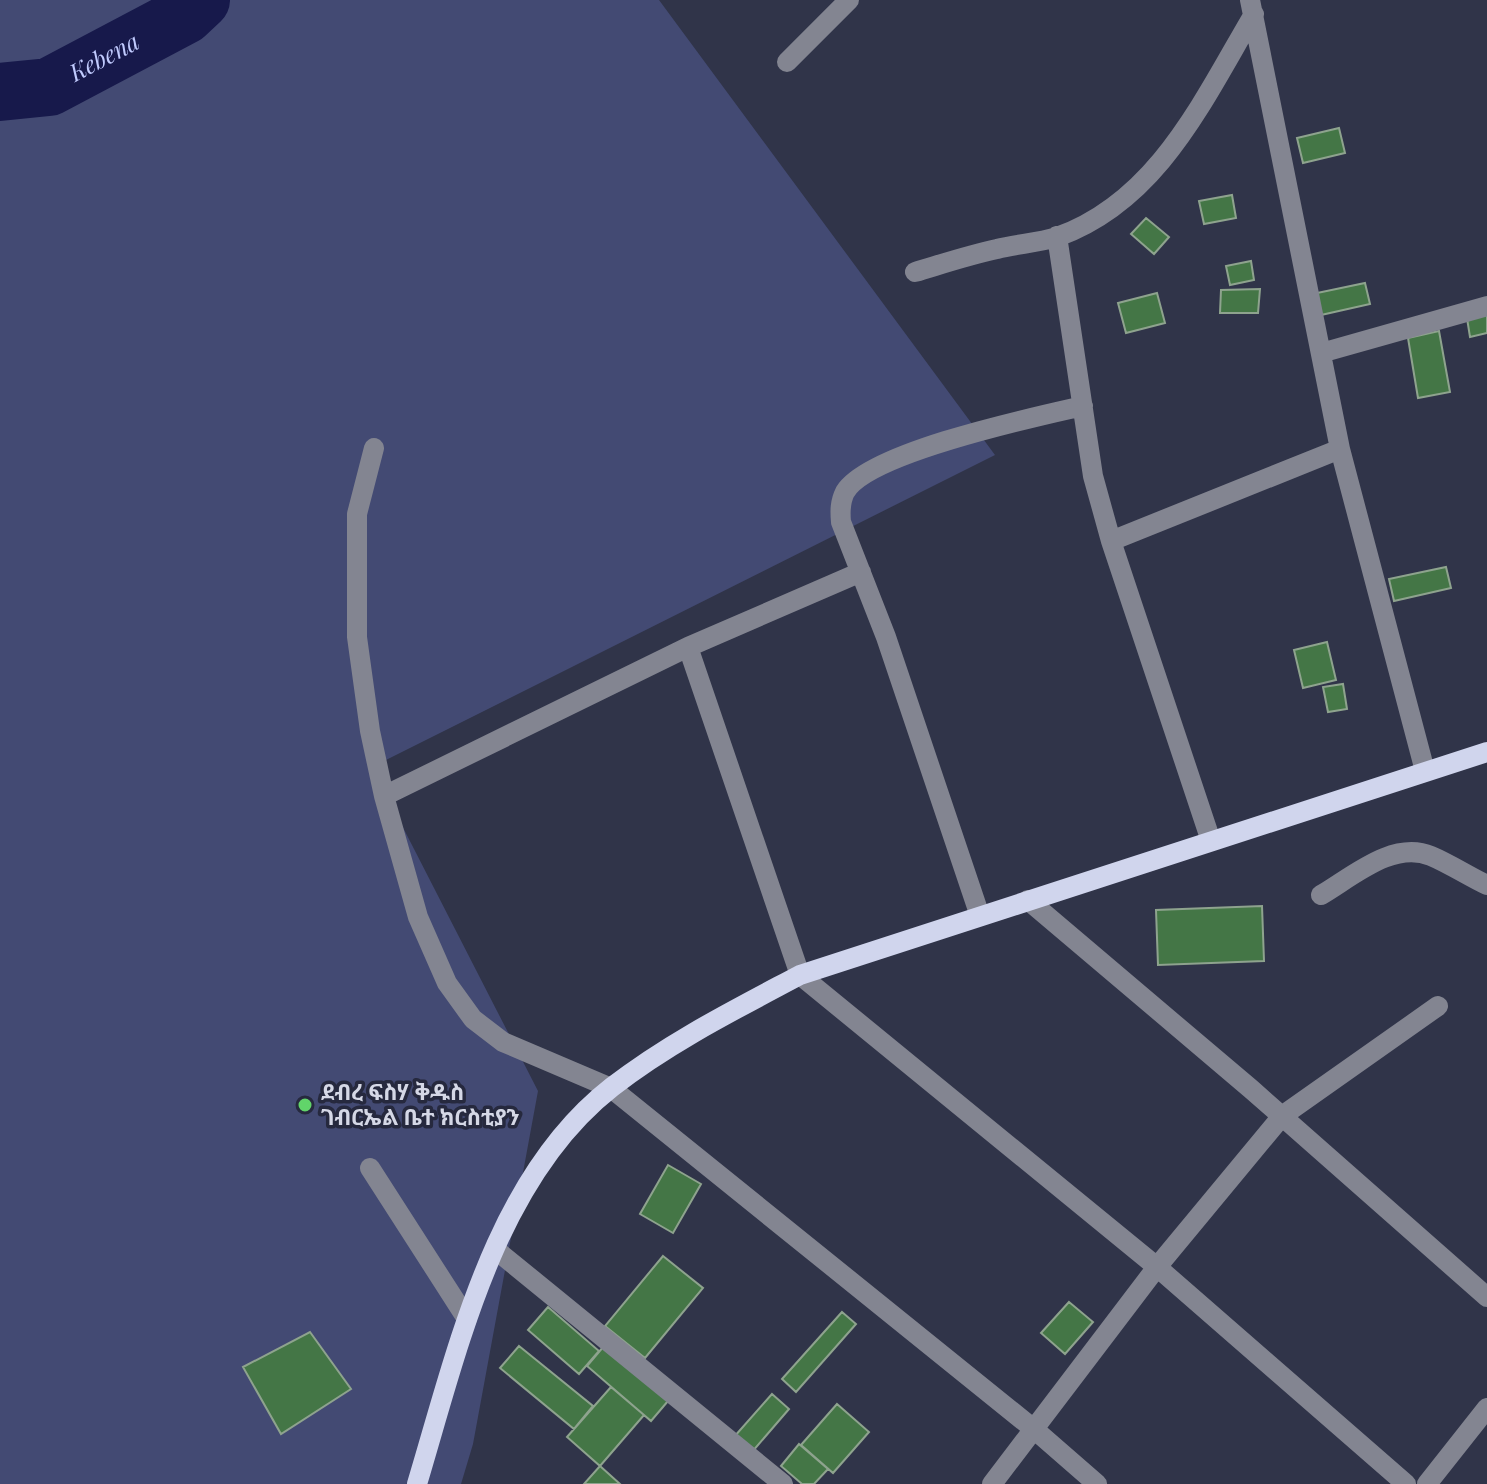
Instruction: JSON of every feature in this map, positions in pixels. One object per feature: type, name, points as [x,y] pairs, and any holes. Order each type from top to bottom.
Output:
[{"type":"main road","points":[[417,1484],[467,1319],[530,1178],[553,1146],[611,1088],[696,1030],[800,975],[1487,752]]},
{"type":"street","points":[[787,62],[849,0]]},
{"type":"street","points":[[915,272],[994,249],[1057,236],[1108,209],[1140,186],[1163,162],[1252,7]]},
{"type":"street","points":[[1252,7],[1340,449],[1425,771]]},
{"type":"street","points":[[1057,236],[1093,476],[1111,541],[1139,617],[1211,841]]},
{"type":"street","points":[[1321,353],[1487,306]]},
{"type":"street","points":[[980,916],[841,522],[840,507],[846,490],[864,475],[956,438],[1083,406]]},
{"type":"street","points":[[374,448],[357,514],[357,637],[370,731],[384,796],[418,917],[447,983],[473,1019],[503,1042],[611,1088],[1035,1430],[1097,1484]]},
{"type":"street","points":[[1111,541],[1340,449]]},
{"type":"street","points":[[384,796],[688,647],[861,572]]},
{"type":"street","points":[[688,647],[800,975],[1157,1267],[1406,1484]]},
{"type":"street","points":[[1321,895],[1382,859],[1401,853],[1430,855],[1487,885]]},
{"type":"street","points":[[1028,900],[1282,1116],[1487,1297]]},
{"type":"street","points":[[992,1484],[1157,1267],[1282,1116],[1438,1006]]},
{"type":"street","points":[[370,1168],[467,1319]]},
{"type":"street","points":[[496,1250],[783,1484]]},
{"type":"street","points":[[1427,1484],[1487,1408]]},
{"type":"shaded area","points":[[0,0],[659,0],[995,455],[372,767],[538,1091],[473,1444],[461,1484],[0,1484]]},
{"type":"building","points":[[1339,128],[1345,153],[1303,163],[1297,138]]},
{"type":"building","points":[[1232,195],[1236,218],[1204,224],[1199,201]]},
{"type":"building","points":[[1146,218],[1169,237],[1154,254],[1131,234]]},
{"type":"building","points":[[1251,261],[1254,280],[1230,285],[1226,266]]},
{"type":"building","points":[[1365,283],[1370,304],[1321,315],[1317,293]]},
{"type":"building","points":[[1260,289],[1258,313],[1220,313],[1221,290]]},
{"type":"building","points":[[1157,293],[1165,323],[1126,333],[1118,303]]},
{"type":"building","points":[[1487,308],[1487,333],[1470,337],[1466,312]]},
{"type":"building","points":[[1439,331],[1450,392],[1418,398],[1408,338]]},
{"type":"building","points":[[1446,567],[1451,588],[1394,601],[1389,579]]},
{"type":"building","points":[[1327,642],[1336,680],[1303,688],[1294,650]]},
{"type":"building","points":[[1343,684],[1347,709],[1328,712],[1323,687]]},
{"type":"building","points":[[1262,906],[1264,961],[1158,965],[1156,910]]},
{"type":"building","points":[[668,1165],[701,1184],[673,1233],[640,1214]]},
{"type":"building","points":[[663,1256],[703,1288],[645,1358],[605,1326]]},
{"type":"building","points":[[1069,1302],[1093,1322],[1065,1354],[1041,1333]]},
{"type":"building","points":[[548,1307],[599,1351],[579,1374],[528,1330]]},
{"type":"building","points":[[842,1312],[856,1324],[796,1392],[782,1379]]},
{"type":"building","points":[[310,1332],[351,1389],[281,1434],[243,1367]]},
{"type":"building","points":[[519,1346],[593,1406],[574,1429],[500,1368]]},
{"type":"building","points":[[604,1346],[668,1401],[651,1421],[587,1366]]},
{"type":"building","points":[[611,1387],[644,1415],[600,1466],[567,1437]]},
{"type":"building","points":[[772,1394],[789,1409],[752,1452],[734,1437]]},
{"type":"building","points":[[837,1404],[869,1432],[833,1473],[801,1445]]},
{"type":"building","points":[[799,1444],[828,1469],[814,1484],[802,1484],[781,1466]]},
{"type":"building","points":[[600,1466],[620,1484],[584,1484]]},
{"type":"waterway","name":"Kebena","points":[[0,92],[49,87],[185,15],[201,0]]},
{"type":"place","name":"ደብረ ፍስሃ ቅዱስ ገብርኤል ቤተ ክርስቲያን","points":[[305,1105]]}]
